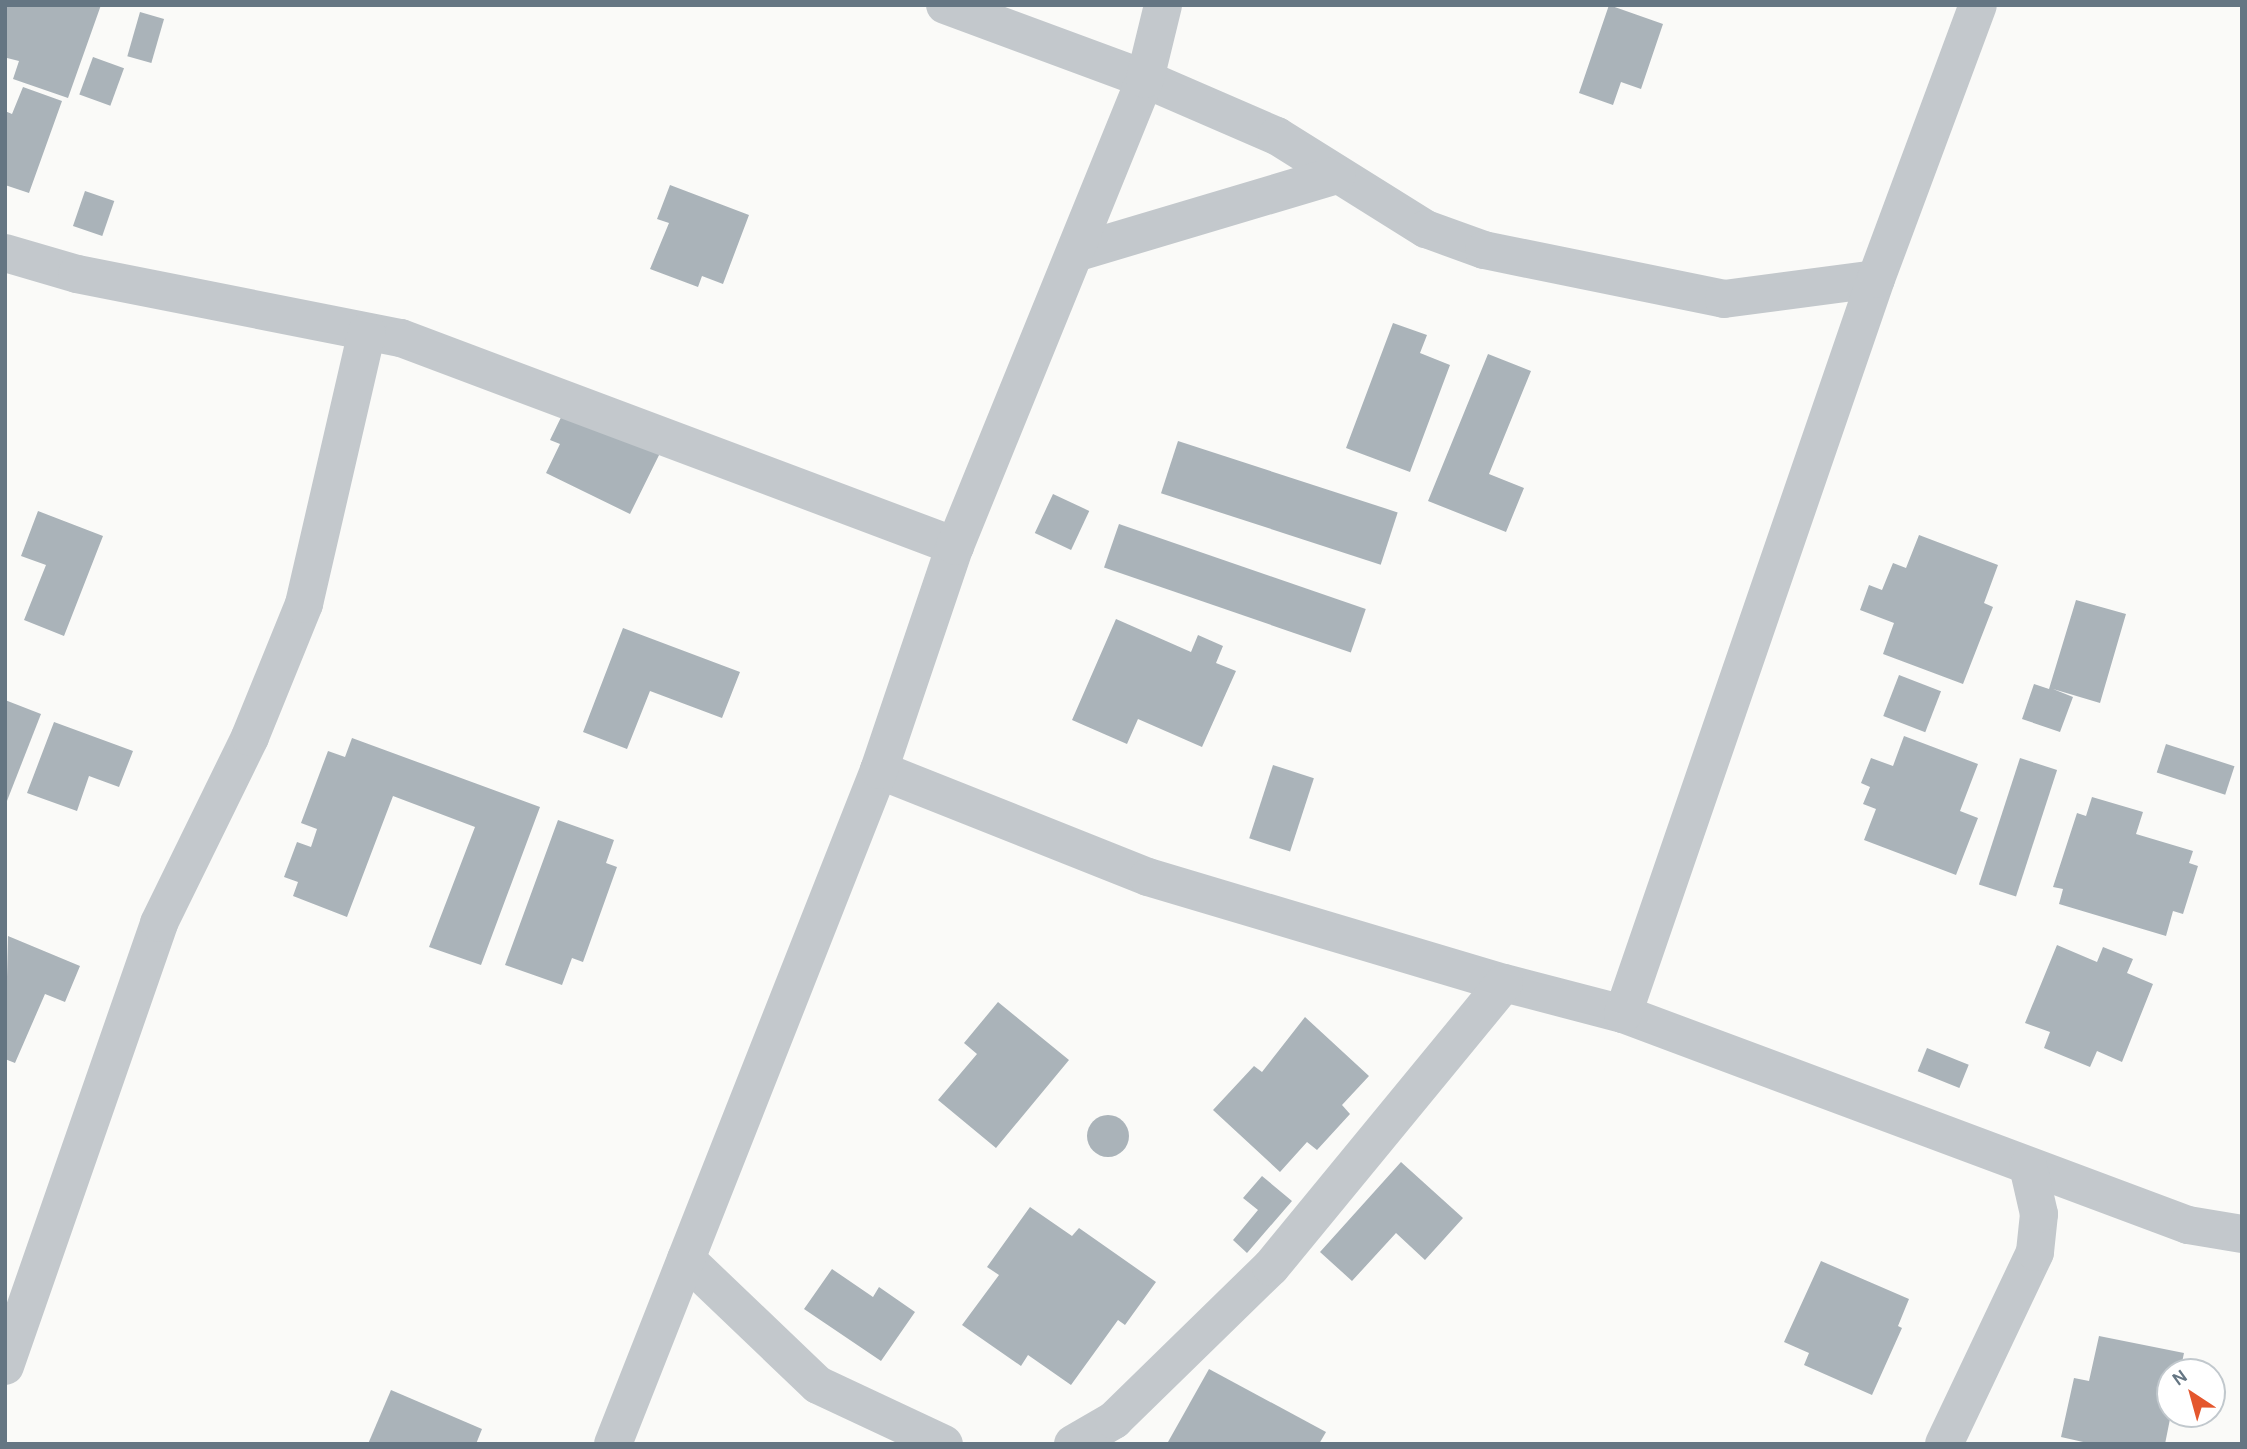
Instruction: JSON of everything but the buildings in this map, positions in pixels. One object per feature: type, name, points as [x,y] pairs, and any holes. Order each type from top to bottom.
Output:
[{"type":"street","points":[[945,5],[1145,79],[1277,136],[1426,229],[1461,242],[1643,285],[1724,299],[1876,279]]},
{"type":"street","points":[[613,1444],[879,770],[955,546],[1145,79],[1163,5]]},
{"type":"street","points":[[1623,1014],[1876,279],[1978,5]]},
{"type":"street","points":[[1075,253],[1337,174]]},
{"type":"street","points":[[5,253],[77,274],[401,338],[669,435],[955,546]]},
{"type":"street","points":[[5,1366],[159,923],[250,737],[304,604],[367,332]]},
{"type":"street","points":[[879,770],[1148,877],[1504,983],[1623,1014],[2188,1225],[2242,1234]]},
{"type":"street","points":[[1073,1444],[1114,1420],[1271,1267],[1504,983]]},
{"type":"street","points":[[1944,1444],[2035,1252],[2039,1214],[2028,1166]]},
{"type":"street","points":[[686,1259],[818,1385],[944,1444]]}]
